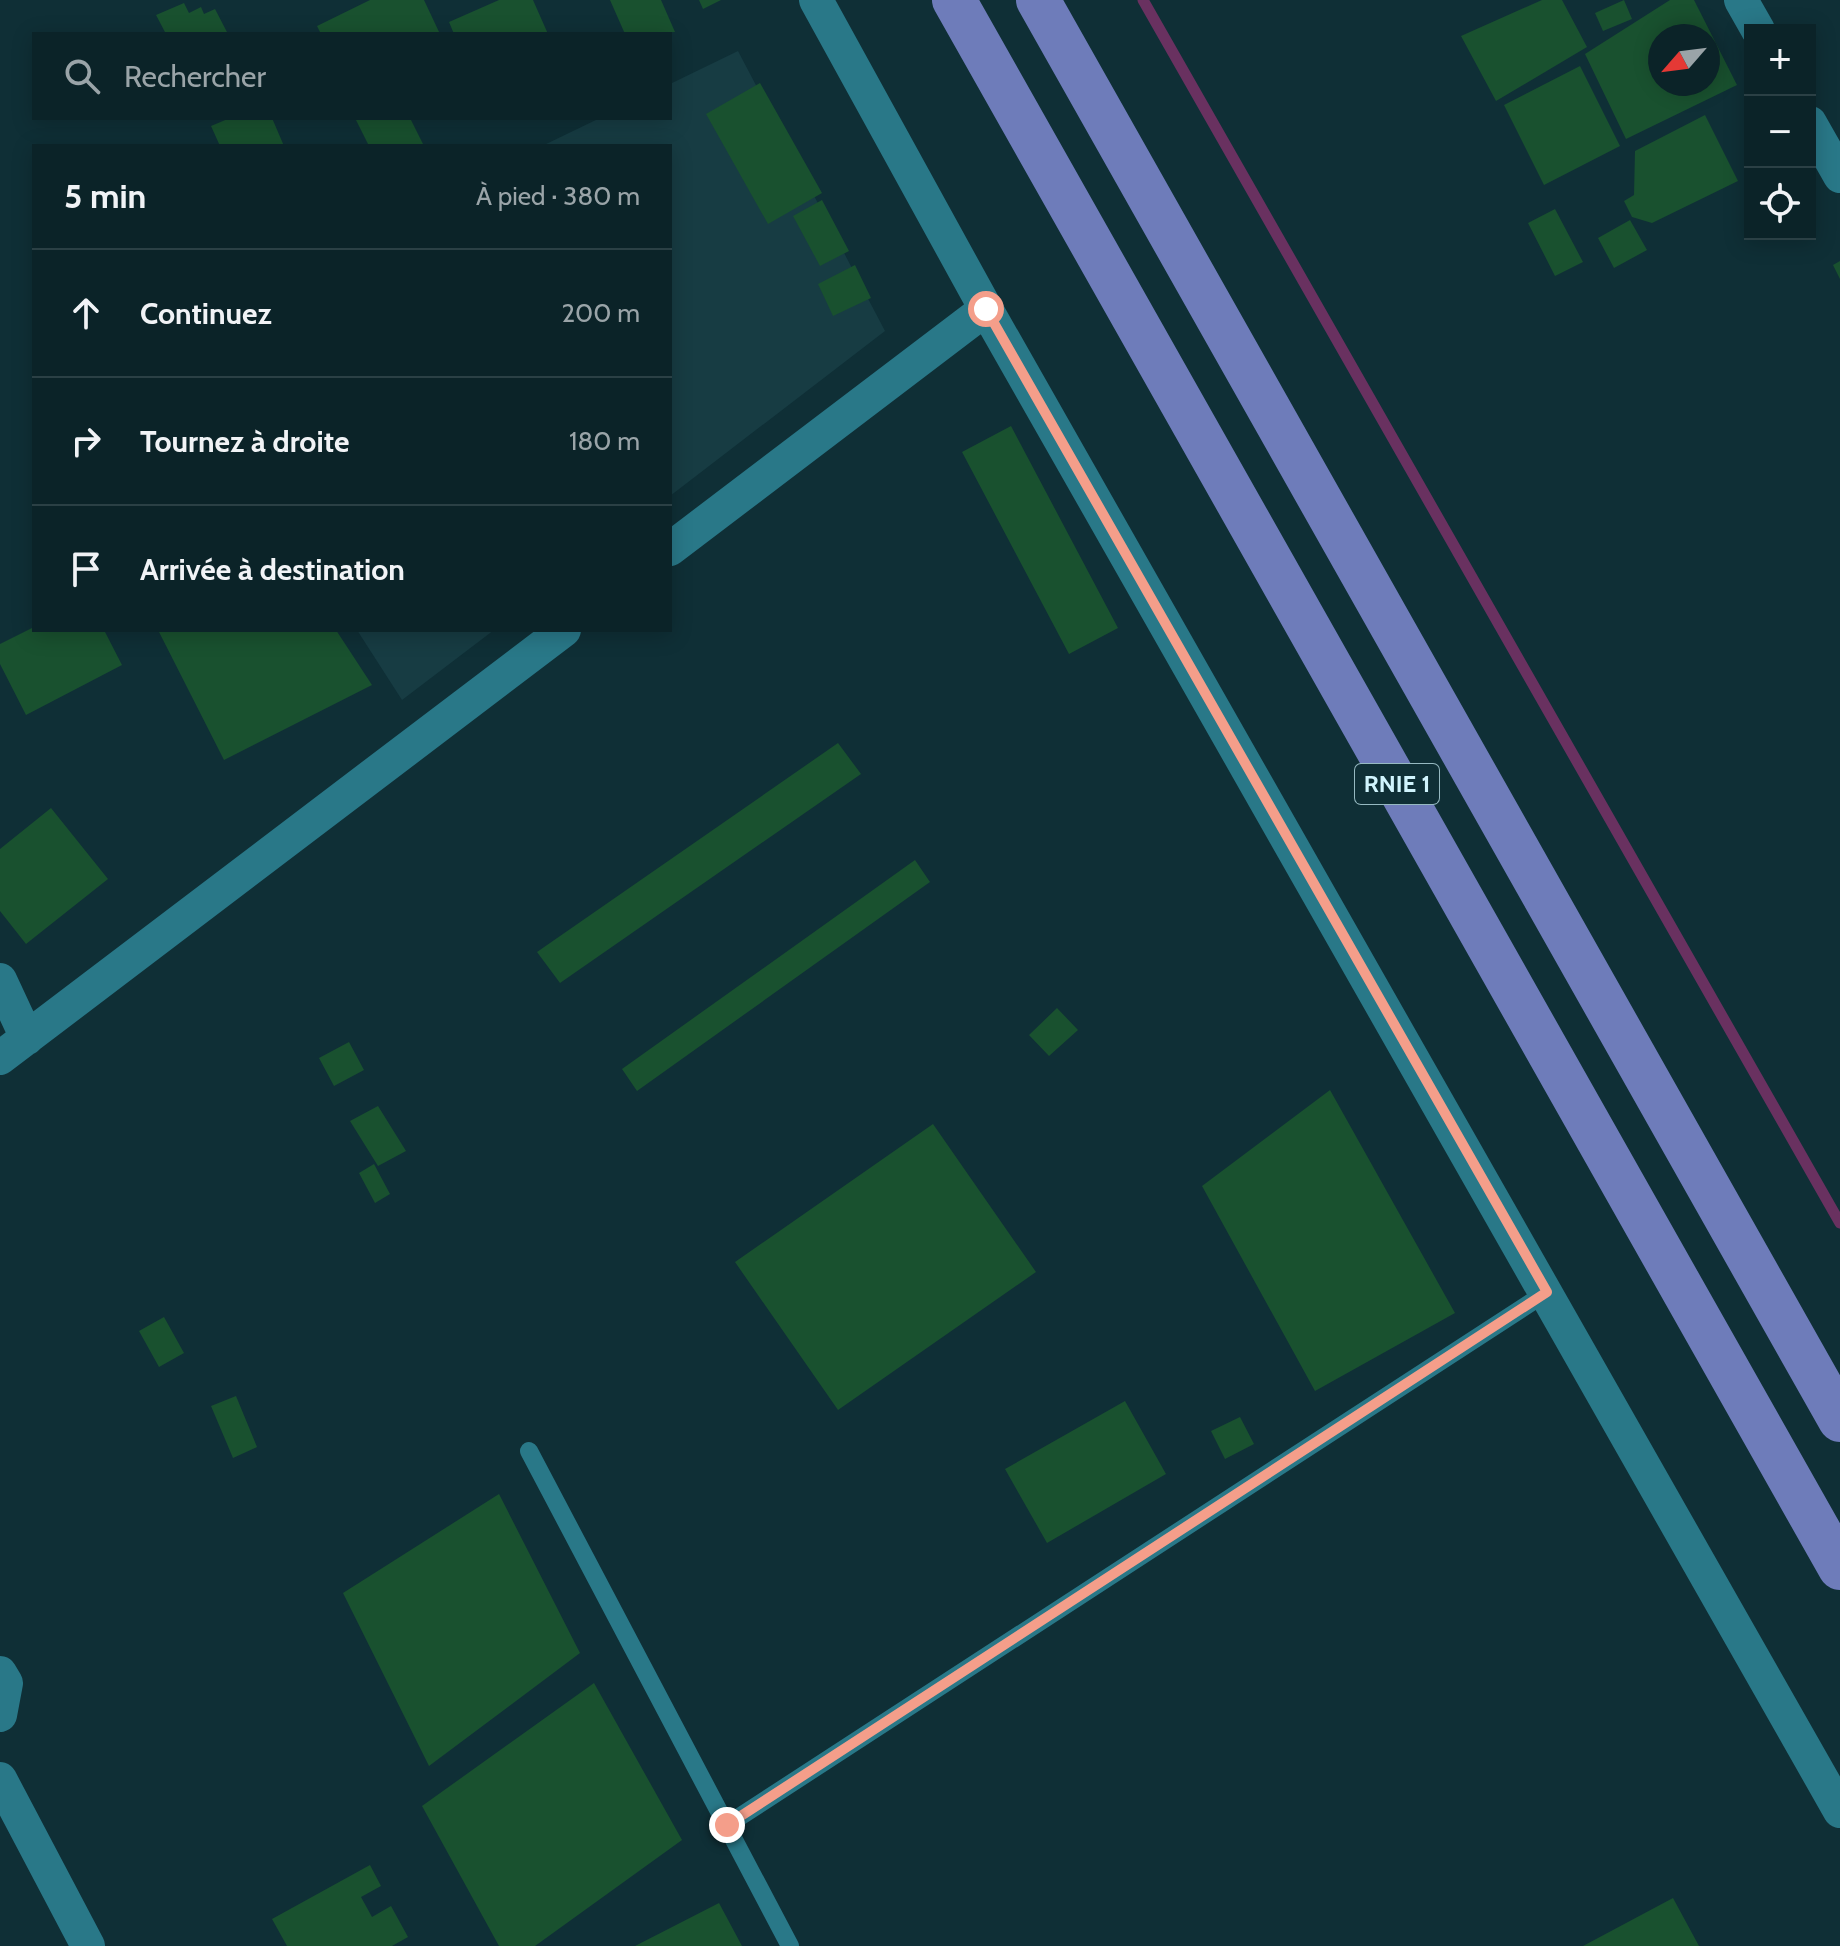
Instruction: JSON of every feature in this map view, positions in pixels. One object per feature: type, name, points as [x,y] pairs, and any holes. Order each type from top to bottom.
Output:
[{"type":"highway","name":"RNIE 1","points":[[954,0],[1840,1568]]},
{"type":"highway","name":"RNIE 1","points":[[1038,0],[1840,1420]]},
{"type":"street","points":[[816,0],[986,309],[1840,1811]]},
{"type":"street","points":[[1741,0],[1755,24]]},
{"type":"street","points":[[1816,134],[1840,176]]},
{"type":"street","points":[[672,547],[986,309]]},
{"type":"street","points":[[0,1058],[561,632]]},
{"type":"street","points":[[0,980],[27,1038]]},
{"type":"street","points":[[0,1673],[6,1683],[0,1715]]},
{"type":"street","points":[[0,1779],[88,1946]]},
{"type":"lane","points":[[727,1825],[1547,1292]]},
{"type":"lane","points":[[529,1451],[790,1946]]},
{"type":"shaded area","points":[[738,51],[885,331],[672,494],[672,144],[546,144],[596,120],[672,120],[672,83]]},
{"type":"shaded area","points":[[358,632],[491,632],[402,700]]},
{"type":"building","points":[[370,0],[424,0],[439,32],[320,32],[317,26]]},
{"type":"building","points":[[499,0],[533,0],[547,32],[453,32],[449,22]]},
{"type":"building","points":[[610,0],[661,0],[675,32],[672,32],[624,32]]},
{"type":"building","points":[[699,0],[721,0],[703,9]]},
{"type":"building","points":[[1542,0],[1562,0],[1587,47],[1496,101],[1461,36]]},
{"type":"building","points":[[1624,0],[1632,19],[1603,31],[1595,13]]},
{"type":"building","points":[[1670,0],[1694,0],[1706,24],[1648,24],[1648,96],[1714,96],[1626,139],[1585,54]]},
{"type":"building","points":[[184,3],[189,13],[201,7],[204,14],[215,9],[227,32],[165,32],[156,15]]},
{"type":"building","points":[[1720,51],[1737,85],[1720,93]]},
{"type":"building","points":[[1580,66],[1620,146],[1544,185],[1504,105]]},
{"type":"building","points":[[760,83],[822,193],[768,224],[706,114]]},
{"type":"building","points":[[1705,115],[1738,181],[1652,223],[1632,217],[1624,201],[1634,195],[1635,151]]},
{"type":"building","points":[[225,120],[273,120],[283,144],[219,144],[211,126]]},
{"type":"building","points":[[356,120],[411,120],[423,144],[368,144]]},
{"type":"building","points":[[822,200],[849,251],[820,266],[793,216]]},
{"type":"building","points":[[1555,209],[1583,262],[1555,276],[1528,223]]},
{"type":"building","points":[[1630,220],[1647,250],[1614,268],[1598,238]]},
{"type":"building","points":[[1840,261],[1840,279],[1833,265]]},
{"type":"building","points":[[855,265],[871,298],[833,316],[818,284]]},
{"type":"building","points":[[1011,426],[1118,628],[1069,654],[962,452]]},
{"type":"building","points":[[32,628],[32,632],[105,632],[122,665],[26,715],[0,664],[0,644]]},
{"type":"building","points":[[159,632],[337,632],[372,685],[224,760]]},
{"type":"building","points":[[838,743],[861,774],[560,983],[537,952]]},
{"type":"building","points":[[51,808],[108,879],[26,944],[0,911],[0,849]]},
{"type":"building","points":[[915,860],[930,882],[637,1091],[622,1069]]},
{"type":"building","points":[[1057,1008],[1078,1030],[1049,1056],[1029,1035]]},
{"type":"building","points":[[349,1042],[364,1070],[334,1086],[319,1058]]},
{"type":"building","points":[[1330,1090],[1455,1313],[1315,1391],[1202,1186]]},
{"type":"building","points":[[378,1106],[406,1151],[378,1166],[350,1121]]},
{"type":"building","points":[[933,1124],[1036,1272],[838,1410],[735,1262]]},
{"type":"building","points":[[374,1164],[390,1194],[375,1203],[359,1173]]},
{"type":"building","points":[[164,1317],[184,1353],[159,1367],[139,1331]]},
{"type":"building","points":[[236,1396],[257,1447],[233,1458],[211,1406]]},
{"type":"building","points":[[1125,1401],[1166,1474],[1047,1543],[1005,1469]]},
{"type":"building","points":[[1240,1417],[1254,1444],[1225,1459],[1211,1431]]},
{"type":"building","points":[[499,1494],[580,1653],[429,1766],[343,1593]]},
{"type":"building","points":[[594,1683],[682,1840],[535,1946],[499,1946],[422,1806]]},
{"type":"building","points":[[370,1865],[381,1886],[361,1897],[372,1917],[391,1906],[408,1937],[392,1946],[287,1946],[272,1919]]},
{"type":"building","points":[[1673,1898],[1699,1946],[1583,1946]]},
{"type":"building","points":[[719,1903],[742,1946],[635,1946]]},
{"type":"waterway","points":[[1143,0],[1840,1223]]},
{"type":"route","points":[[727,1825],[1547,1292],[986,309]]}]
